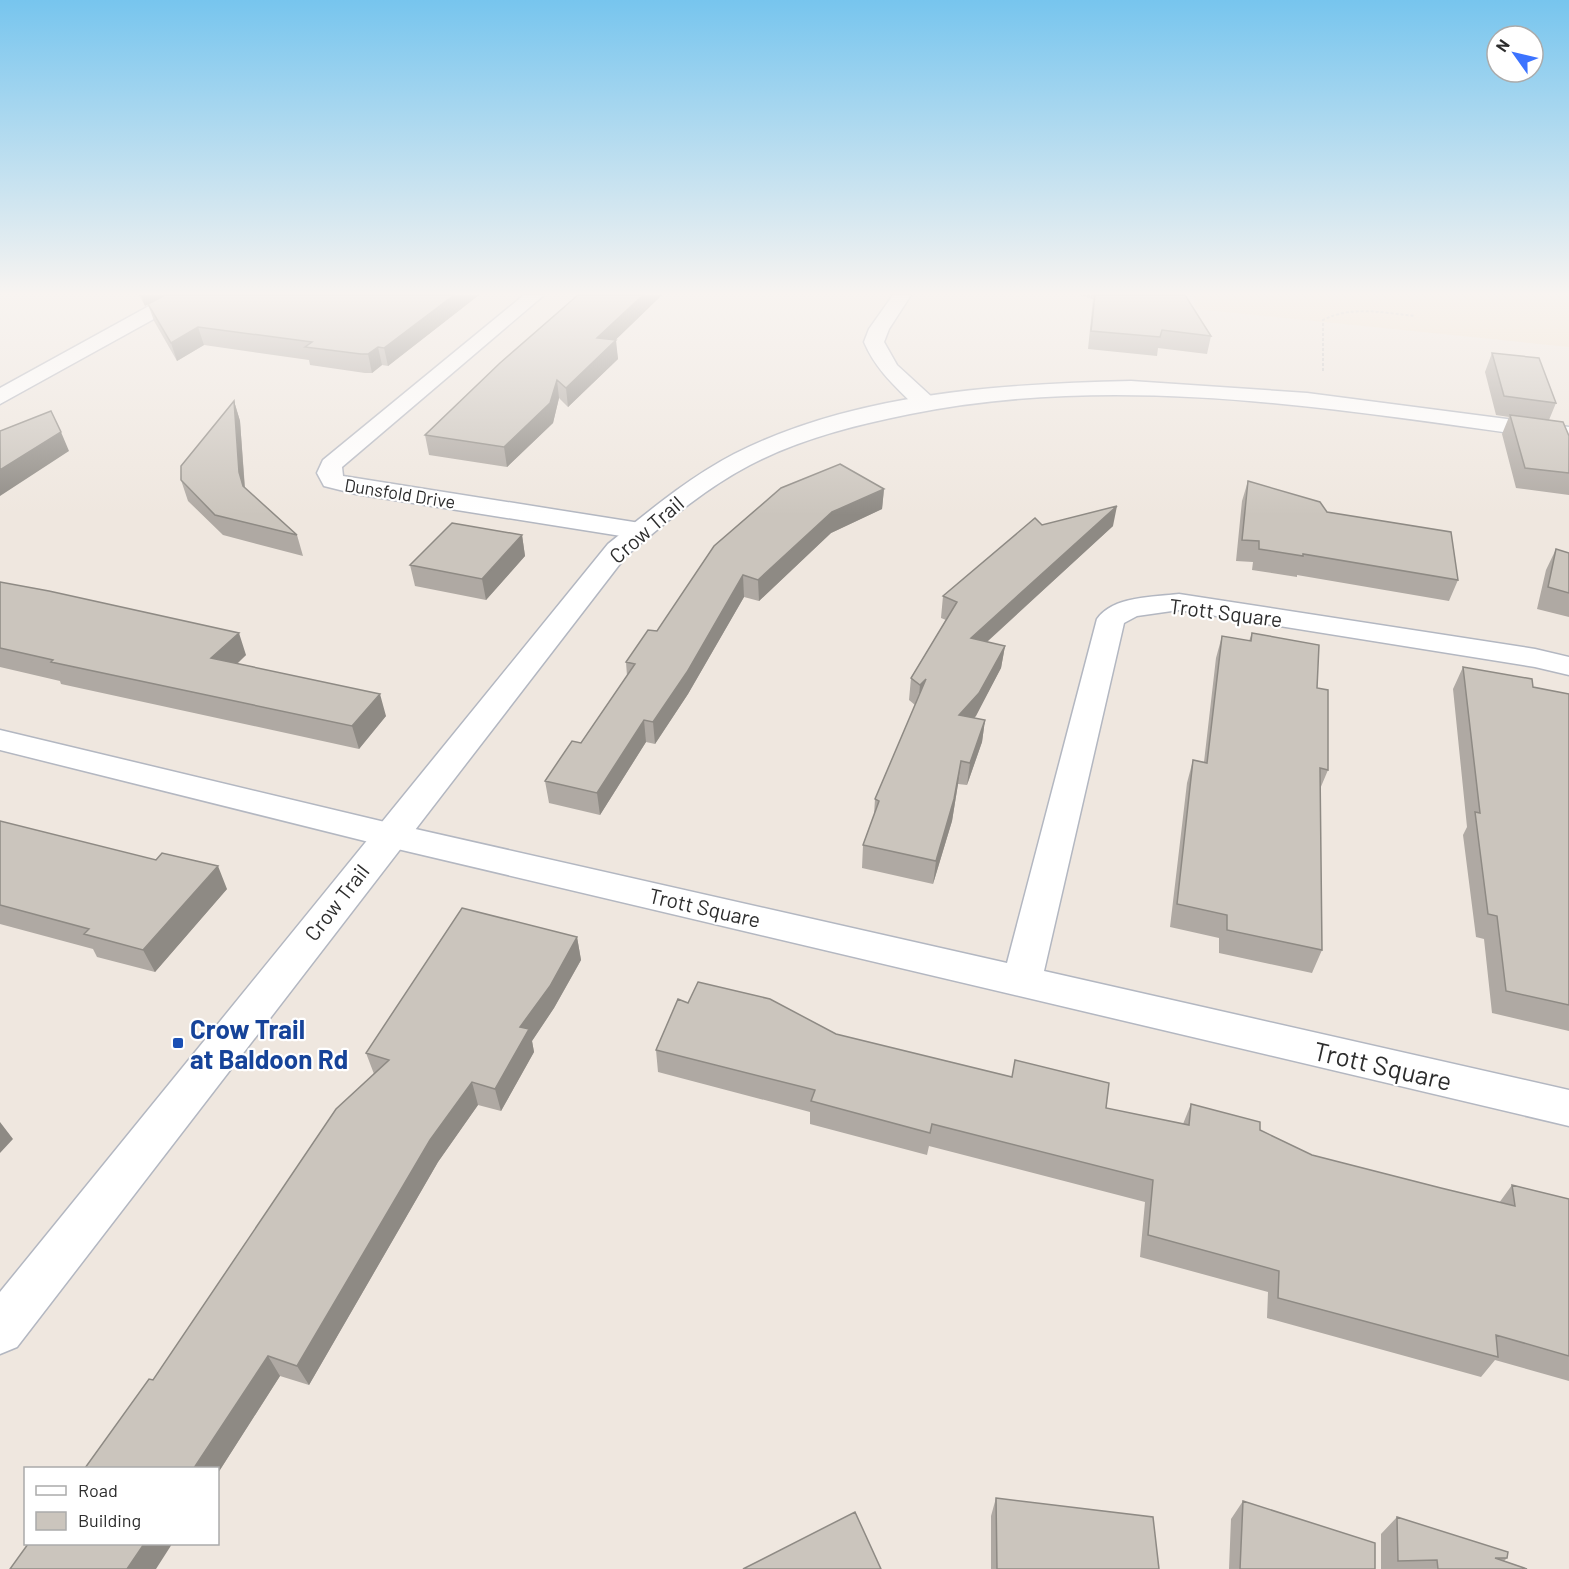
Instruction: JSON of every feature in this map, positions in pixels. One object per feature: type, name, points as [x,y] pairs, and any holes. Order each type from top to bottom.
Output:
[{"type":"street","points":[[0,397],[52,368]]},
{"type":"street","name":"Dunsfold Drive","points":[[447,368],[331,465],[329,473],[333,481],[356,487],[640,531]]},
{"type":"street","points":[[887,368],[898,381],[926,403]]},
{"type":"street","name":"Crow Trail","points":[[0,1330],[389,835],[617,550],[674,502],[727,468],[805,433],[926,403],[976,393],[1082,387],[1166,388],[1323,404],[1569,434]]},
{"type":"street","name":"Trott Square","points":[[1022,981],[1111,619],[1130,609],[1179,602],[1535,658],[1569,666]]},
{"type":"street","points":[[0,740],[389,835]]},
{"type":"street","name":"Trott Square","points":[[389,835],[1569,1108]]},
{"type":"path","points":[[1323,368],[1323,404]]},
{"type":"building","points":[[495,368],[587,368],[566,388],[557,380],[550,403],[504,447],[425,435]]},
{"type":"building","points":[[1496,368],[1543,368],[1556,403],[1504,396]]},
{"type":"building","points":[[234,401],[239,472],[243,486],[297,535],[215,515],[181,480],[181,466]]},
{"type":"building","points":[[51,411],[61,432],[0,470],[0,431]]},
{"type":"building","points":[[1510,415],[1563,422],[1569,436],[1569,473],[1525,468]]},
{"type":"building","points":[[840,464],[884,489],[832,512],[758,580],[743,575],[687,672],[653,722],[644,720],[597,793],[545,781],[572,741],[581,743],[635,664],[626,662],[648,630],[657,631],[714,546],[781,488]]},
{"type":"building","points":[[1248,481],[1320,502],[1327,512],[1451,532],[1458,580],[1303,554],[1303,556],[1259,549],[1259,541],[1242,540]]},
{"type":"building","points":[[1117,506],[971,638],[1005,646],[979,693],[959,715],[985,720],[970,763],[961,761],[954,799],[936,861],[863,845],[879,801],[875,799],[926,679],[920,685],[911,678],[957,602],[943,596],[1035,518],[1042,525]]},
{"type":"building","points":[[452,523],[522,535],[482,579],[410,565]]},
{"type":"building","points":[[1556,549],[1569,553],[1569,593],[1548,587]]},
{"type":"building","points":[[0,582],[239,633],[211,658],[380,694],[352,726],[51,662],[53,660],[0,648]]},
{"type":"building","points":[[1252,633],[1319,645],[1317,688],[1328,690],[1328,770],[1320,768],[1322,950],[1227,930],[1227,915],[1177,904],[1193,760],[1207,763],[1222,636],[1251,641]]},
{"type":"building","points":[[1463,667],[1532,679],[1533,687],[1569,694],[1569,1005],[1506,991],[1497,916],[1488,914],[1475,812],[1480,813]]},
{"type":"building","points":[[0,821],[156,860],[162,853],[218,866],[143,950],[84,934],[89,929],[0,905]]},
{"type":"building","points":[[462,908],[577,937],[550,986],[520,1027],[529,1029],[495,1089],[472,1082],[430,1140],[297,1366],[268,1356],[195,1467],[86,1467],[149,1379],[153,1380],[336,1109],[389,1060],[366,1053]]},
{"type":"building","points":[[698,982],[770,999],[836,1034],[1012,1077],[1015,1060],[1109,1083],[1106,1108],[1189,1125],[1191,1104],[1260,1122],[1260,1130],[1312,1155],[1441,1188],[1515,1206],[1512,1185],[1569,1199],[1569,1356],[1496,1335],[1498,1357],[1278,1298],[1279,1271],[1148,1235],[1153,1180],[932,1124],[930,1133],[811,1101],[815,1090],[656,1050],[678,999],[688,1003]]},
{"type":"building","points":[[996,1498],[1153,1517],[1159,1569],[997,1569]]},
{"type":"building","points":[[1243,1501],[1375,1543],[1375,1569],[1240,1569]]},
{"type":"building","points":[[855,1512],[881,1569],[743,1569]]},
{"type":"building","points":[[1397,1517],[1508,1552],[1507,1558],[1495,1558],[1527,1569],[1438,1569],[1437,1560],[1398,1561]]},
{"type":"building","points":[[27,1545],[143,1545],[127,1569],[10,1569]]},
{"type":"place","name":"Crow Trail at Baldoon Rd","points":[[178,1043]]}]
